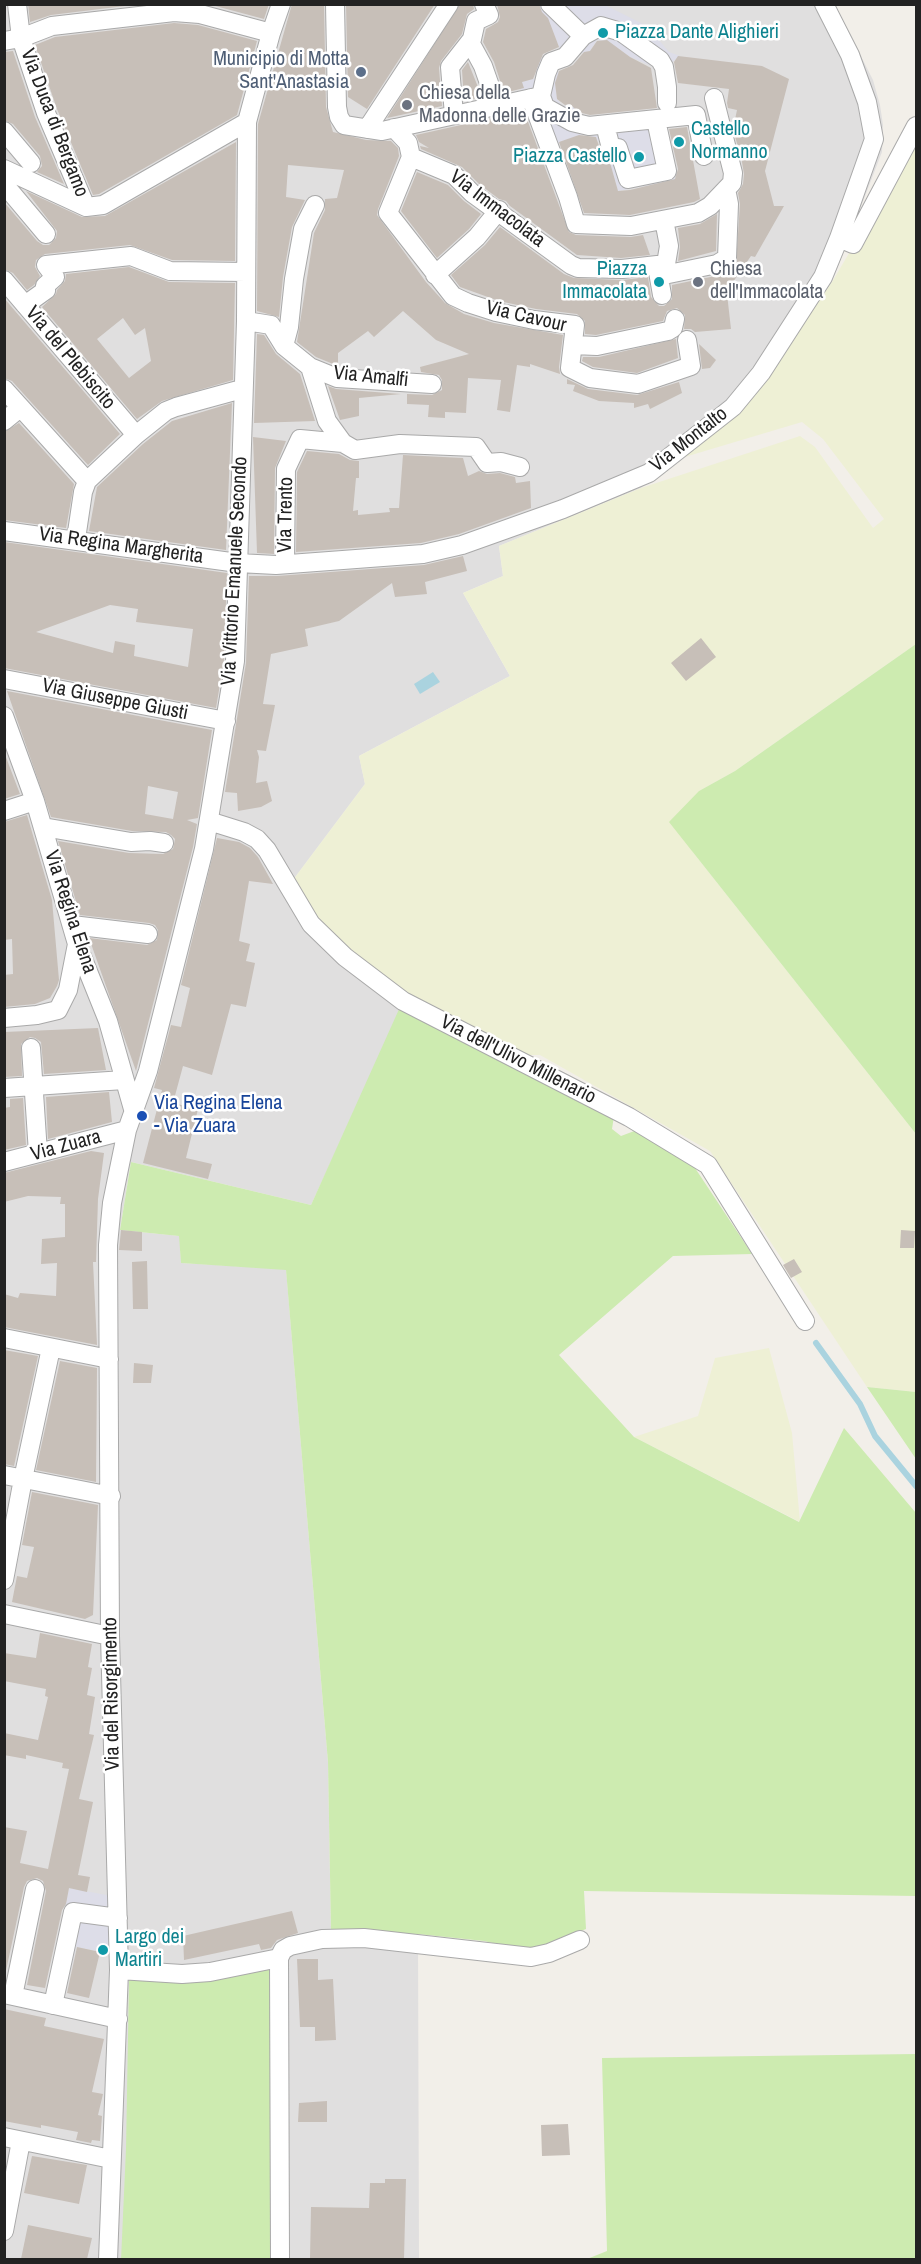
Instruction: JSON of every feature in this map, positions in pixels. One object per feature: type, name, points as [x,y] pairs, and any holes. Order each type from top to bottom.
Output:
[{"type":"street","name":"Via Duca di Bergamo","points":[[17,4],[13,40],[86,207]]},
{"type":"street","name":"Via Vittorio Emanuele Secondo","points":[[127,1130],[148,1071],[209,821],[235,661],[246,321],[247,122],[281,4]]},
{"type":"street","points":[[335,4],[337,107],[344,125],[382,131],[532,98],[572,122],[589,126],[696,115],[704,156]]},
{"type":"street","points":[[367,129],[449,4]]},
{"type":"street","points":[[454,115],[450,68],[470,42],[476,21],[489,15],[484,4]]},
{"type":"street","points":[[550,4],[583,36]]},
{"type":"street","name":"Via Montalto","points":[[238,563],[285,564],[423,554],[462,545],[563,509],[649,473],[733,407],[760,373],[823,277],[874,139],[867,102],[850,55],[824,4]]},
{"type":"street","points":[[13,40],[52,26],[174,12],[200,14],[271,33]]},
{"type":"street","points":[[667,103],[664,67],[660,60],[621,32],[601,26],[583,36],[565,57],[551,62],[532,98],[576,224],[632,226],[698,213],[710,206],[732,183],[733,174],[714,98]]},
{"type":"street","points":[[470,42],[483,66],[497,106]]},
{"type":"street","points":[[605,125],[611,148],[618,148],[628,179],[667,171],[656,120]]},
{"type":"street","points":[[4,169],[86,207],[103,205],[247,122]]},
{"type":"street","points":[[839,238],[853,244],[916,126]]},
{"type":"street","points":[[394,128],[408,143],[411,157]]},
{"type":"street","points":[[4,131],[31,163]]},
{"type":"street","name":"Via Immacolata","points":[[411,157],[454,175],[472,193],[578,268],[658,270],[717,264],[727,258],[729,204],[726,189]]},
{"type":"street","name":"Via Cavour","points":[[411,157],[388,213],[453,296],[468,303],[534,320],[575,325],[570,368],[590,378],[638,384],[691,366],[687,340]]},
{"type":"street","points":[[4,184],[46,234]]},
{"type":"street","points":[[284,346],[289,327],[294,279],[303,229],[315,205]]},
{"type":"street","points":[[435,275],[477,237],[499,210]]},
{"type":"street","points":[[662,295],[658,270],[666,264],[669,246],[664,220]]},
{"type":"street","points":[[25,305],[46,290],[45,286],[55,277],[46,265],[130,256],[170,271],[246,272]]},
{"type":"street","name":"Via del Plebiscito","points":[[4,280],[136,435]]},
{"type":"street","points":[[573,345],[597,346],[669,331],[673,328],[675,319]]},
{"type":"street","name":"Via Amalfi","points":[[246,321],[271,325],[284,346],[310,367],[337,378],[432,384]]},
{"type":"street","points":[[310,367],[327,422],[343,444],[355,450],[400,444],[476,447],[487,463],[501,462],[520,467]]},
{"type":"street","points":[[4,389],[87,481]]},
{"type":"street","points":[[76,539],[83,492],[87,481],[136,435],[166,411],[242,389]]},
{"type":"street","points":[[4,421],[20,408]]},
{"type":"street","name":"Via Trento","points":[[285,564],[286,469],[300,439],[343,444]]},
{"type":"street","name":"Via Regina Margherita","points":[[4,531],[76,539],[238,563]]},
{"type":"street","name":"Via Giuseppe Giusti","points":[[4,679],[226,721]]},
{"type":"street","name":"Via Regina Elena","points":[[4,716],[35,801],[77,944],[108,1022],[133,1108]]},
{"type":"street","points":[[4,811],[35,801]]},
{"type":"street","name":"Via dell'Ulivo Millenario","points":[[209,821],[244,832],[257,839],[267,850],[311,924],[345,957],[403,1001],[629,1117],[708,1165],[753,1241],[805,1321]]},
{"type":"street","points":[[43,827],[131,842],[164,843]]},
{"type":"street","points":[[72,926],[148,934]]},
{"type":"street","points":[[4,1018],[37,1015],[58,1010],[68,990],[77,944]]},
{"type":"street","points":[[31,1048],[38,1153]]},
{"type":"street","points":[[4,1088],[124,1080]]},
{"type":"street","name":"Via Zuara","points":[[4,1162],[127,1130]]},
{"type":"street","name":"Via del Risorgimento","points":[[108,2259],[119,1970],[110,1636],[108,1245],[112,1203],[127,1130]]},
{"type":"street","points":[[4,1338],[110,1359]]},
{"type":"street","points":[[4,1580],[51,1348]]},
{"type":"street","points":[[4,1475],[111,1496]]},
{"type":"street","points":[[4,1614],[110,1636]]},
{"type":"street","points":[[35,1889],[9,1995],[118,2019]]},
{"type":"street","points":[[53,2005],[73,1912],[118,1918]]},
{"type":"street","points":[[280,2259],[279,1958],[283,1950],[290,1946],[322,1939],[364,1938],[531,1957],[549,1953],[580,1940]]},
{"type":"street","points":[[119,1970],[182,1974],[210,1972],[279,1958]]},
{"type":"street","points":[[4,2231],[13,2139],[111,2159]]},
{"type":"shaded area","points":[[5,5],[835,5],[873,80],[880,105],[883,125],[882,152],[832,282],[737,415],[641,488],[499,546],[503,576],[463,593],[510,676],[359,756],[365,784],[293,880],[407,997],[311,1205],[131,1162],[120,1230],[180,1236],[181,1263],[286,1269],[328,1762],[331,1931],[418,1934],[419,2259],[5,2260]]},
{"type":"shaded area","points":[[531,5],[605,5],[647,26],[669,52],[680,56],[659,73],[655,67],[630,57],[607,41],[597,40],[590,51],[581,53],[574,60],[557,64],[559,76],[555,83],[557,99],[562,106],[576,105],[583,118],[662,112],[675,180],[618,191],[603,139],[593,142],[589,132],[542,149],[519,83],[537,78],[534,60],[561,52],[550,24],[539,26]]},
{"type":"shaded area","name":"Largo dei Martiri","points":[[69,1888],[117,1897],[119,1955],[76,1947],[62,2007],[45,2003]]},
{"type":"green space","points":[[916,140],[916,644],[735,771],[699,791],[692,851],[916,1134],[916,1392],[867,1387],[710,1151],[540,1055],[522,1055],[407,997],[348,954],[313,918],[293,880],[365,784],[359,756],[510,676],[463,593],[503,576],[499,546],[641,488],[800,436],[815,447],[873,528],[884,519],[823,439],[802,422],[678,459],[738,415],[832,282]]},
{"type":"green space","points":[[916,644],[916,1134],[669,822],[699,791],[735,771]]},
{"type":"green space","points":[[400,1007],[614,1116],[612,1129],[621,1136],[637,1130],[695,1168],[752,1254],[673,1256],[559,1355],[634,1437],[799,1522],[844,1428],[916,1513],[916,1896],[584,1891],[586,1929],[529,1951],[484,1941],[418,1934],[331,1932],[328,1762],[286,1270],[181,1263],[179,1236],[120,1230],[131,1162],[311,1205]]},
{"type":"green space","points":[[769,1348],[792,1433],[800,1522],[634,1437],[698,1416],[715,1358]]},
{"type":"green space","points":[[867,1387],[916,1392],[916,1459]]},
{"type":"green space","points":[[260,1968],[270,1969],[272,2259],[121,2260],[126,2149],[129,1980],[170,1980]]},
{"type":"green space","points":[[916,2054],[916,2259],[587,2259],[607,2251],[602,2058]]},
{"type":"water","points":[[433,672],[440,682],[420,694],[414,684]]},
{"type":"building","points":[[28,4],[141,4],[51,15],[30,22]]},
{"type":"building","points":[[208,4],[269,4],[264,19]]},
{"type":"building","points":[[292,4],[324,4],[326,107],[333,132],[366,140],[391,141],[398,148],[399,156],[377,215],[426,282],[445,303],[464,314],[494,323],[563,335],[560,374],[530,364],[530,367],[517,365],[510,412],[497,410],[501,380],[468,378],[466,413],[445,412],[445,418],[428,417],[429,405],[407,404],[407,394],[432,395],[442,390],[442,380],[439,375],[421,372],[420,367],[469,354],[436,340],[403,311],[374,337],[368,331],[338,353],[338,366],[316,357],[297,342],[314,233],[325,210],[325,199],[337,198],[344,170],[288,165],[286,197],[305,200],[292,227],[279,317],[257,311],[258,124]]},
{"type":"building","points":[[346,4],[435,4],[367,109],[348,97]]},
{"type":"building","points":[[460,4],[473,4],[474,9],[467,14],[462,34],[441,61],[439,68],[442,106],[387,118]]},
{"type":"building","points":[[497,4],[539,4],[542,12],[548,18],[559,47],[543,54],[533,79],[522,82],[524,88],[504,93],[494,62],[483,42],[486,29],[498,22],[500,17]]},
{"type":"building","points":[[174,23],[198,25],[257,41],[237,115],[99,194],[93,195],[57,109],[35,45],[55,37]]},
{"type":"building","points":[[607,40],[630,57],[651,68],[657,108],[590,115],[578,112],[570,104],[565,105],[557,99],[555,83],[559,71],[573,65],[584,52],[590,51],[597,41]]},
{"type":"building","points":[[13,51],[35,117],[64,184],[37,172],[42,166],[40,156],[13,124],[4,120],[4,52]]},
{"type":"building","points":[[678,56],[762,66],[789,79],[765,171],[774,206],[784,206],[755,257],[751,256],[733,282],[726,285],[731,329],[695,332],[691,329],[684,329],[685,315],[677,308],[667,311],[663,321],[596,335],[585,334],[585,321],[577,314],[536,309],[499,301],[460,287],[451,275],[485,245],[500,227],[564,274],[574,278],[622,280],[648,277],[651,297],[659,306],[664,306],[672,299],[672,285],[720,275],[736,264],[740,204],[738,193],[743,184],[744,174],[742,162],[744,148],[738,147],[733,129],[737,110],[728,108],[729,89],[678,83],[674,62]]},
{"type":"building","points":[[468,62],[482,97],[464,101],[462,70]]},
{"type":"building","points":[[524,111],[569,232],[576,235],[631,237],[643,235],[650,255],[621,258],[577,255],[506,201],[499,199],[479,184],[462,167],[421,149],[420,146],[429,148],[419,142],[416,135]]},
{"type":"building","points":[[687,127],[700,199],[630,215],[584,213],[559,142],[579,135],[596,137],[602,155],[609,159],[618,191],[630,190],[675,179],[678,169],[669,129]]},
{"type":"building","points":[[236,142],[235,261],[172,260],[130,245],[45,254],[36,260],[35,267],[40,276],[27,290],[13,273],[4,269],[4,202],[37,241],[43,245],[49,245],[56,238],[57,231],[26,191],[82,217],[105,216]]},
{"type":"building","points":[[417,172],[448,185],[481,214],[469,229],[437,258],[401,211]]},
{"type":"building","points":[[717,214],[716,251],[678,261],[680,247],[678,228],[700,224]]},
{"type":"building","points":[[129,267],[169,282],[235,283],[233,380],[162,401],[137,419],[42,307],[56,294],[65,281],[66,274]],"holes":[[[123,318],[135,335],[145,328],[151,361],[129,378],[97,339]]]},
{"type":"building","points":[[4,298],[120,434],[88,465],[12,381],[4,378]]},
{"type":"building","points":[[257,334],[264,335],[276,354],[300,374],[315,421],[254,423]]},
{"type":"building","points":[[676,339],[678,358],[637,373],[593,367],[582,361],[583,357],[599,357]]},
{"type":"building","points":[[699,344],[716,360],[710,368],[702,369]]},
{"type":"building","points":[[567,379],[588,389],[637,395],[679,382],[682,393],[650,409],[648,404],[634,408],[634,403],[599,401],[573,391],[575,385],[567,384]]},
{"type":"building","points":[[328,386],[336,389],[401,394],[359,398],[359,416],[340,420]]},
{"type":"building","points":[[232,403],[226,550],[89,531],[97,487],[143,444],[172,421]]},
{"type":"building","points":[[19,423],[74,484],[66,528],[4,520],[4,432]]},
{"type":"building","points":[[253,437],[286,441],[275,468],[274,554],[257,553]]},
{"type":"building","points":[[307,451],[339,454],[350,460],[359,461],[359,478],[356,478],[353,511],[358,510],[358,515],[390,512],[389,508],[399,508],[403,455],[463,458],[468,476],[479,471],[515,477],[516,483],[530,481],[531,508],[459,534],[421,543],[296,552],[297,472]]},
{"type":"building","points":[[4,542],[227,573],[224,660],[216,708],[4,668]],"holes":[[[110,605],[138,609],[136,622],[193,629],[188,667],[134,656],[135,645],[115,641],[113,653],[36,632]]]},
{"type":"building","points":[[463,556],[467,571],[425,582],[427,594],[395,597],[392,583],[339,621],[305,629],[308,646],[271,654],[263,704],[275,705],[266,751],[257,750],[259,757],[256,783],[267,781],[272,801],[261,807],[238,811],[237,793],[225,792],[246,663],[249,576],[424,565]]},
{"type":"building","points":[[701,638],[716,657],[686,681],[671,663]]},
{"type":"building","points":[[7,691],[212,730],[198,818],[187,820],[197,824],[193,847],[136,1071],[89,938],[147,945],[157,940],[158,930],[155,925],[149,923],[80,915],[58,841],[129,853],[163,854],[173,849],[175,839],[166,832],[132,831],[51,817]],"holes":[[[148,786],[178,792],[173,819],[145,814]]]},
{"type":"building","points":[[4,752],[20,794],[4,799]]},
{"type":"building","points":[[27,815],[52,900],[59,980],[50,998],[35,1004],[4,1007],[4,975],[13,974],[12,939],[4,940],[4,822]]},
{"type":"building","points":[[217,838],[239,842],[250,848],[258,857],[273,884],[249,881],[239,941],[250,944],[246,961],[255,963],[246,1007],[231,1004],[212,1075],[183,1066],[173,1103],[198,1109],[186,1158],[212,1164],[208,1179],[143,1163],[162,1090],[154,1088],[171,1025],[181,1027],[190,988],[181,985]]},
{"type":"building","points":[[98,1028],[106,1070],[44,1074],[41,1042],[30,1037],[21,1044],[22,1076],[4,1077],[4,1032]]},
{"type":"building","points":[[109,1092],[112,1122],[48,1139],[46,1097]]},
{"type":"building","points":[[23,1098],[26,1145],[4,1150],[4,1108],[10,1107],[10,1099]]},
{"type":"building","points":[[91,1151],[104,1153],[98,1199],[96,1262],[93,1262],[97,1345],[4,1327],[4,1294],[18,1298],[20,1293],[56,1296],[57,1263],[41,1264],[42,1239],[65,1237],[65,1204],[60,1204],[61,1197],[28,1196],[4,1202],[4,1173]]},
{"type":"building","points":[[121,1230],[142,1232],[142,1251],[119,1250]]},
{"type":"building","points":[[901,1230],[915,1231],[914,1248],[900,1248]]},
{"type":"building","points":[[794,1259],[802,1272],[791,1278],[783,1265]]},
{"type":"building","points":[[147,1261],[148,1309],[133,1309],[132,1262]]},
{"type":"building","points":[[4,1350],[38,1356],[14,1466],[4,1464]]},
{"type":"building","points":[[60,1361],[97,1368],[96,1482],[36,1470]]},
{"type":"building","points":[[134,1363],[153,1365],[151,1383],[133,1383]]},
{"type":"building","points":[[32,1492],[98,1505],[93,1615],[85,1619],[12,1602],[17,1576],[27,1578],[34,1547],[22,1545]]},
{"type":"building","points":[[40,1633],[92,1644],[88,1667],[92,1668],[87,1695],[95,1697],[89,1734],[94,1735],[79,1799],[93,1802],[78,1875],[90,1877],[87,1892],[69,1888],[45,1988],[27,1985],[46,1891],[43,1881],[37,1878],[27,1881],[24,1887],[4,1980],[4,1827],[27,1831],[20,1863],[48,1869],[69,1769],[62,1768],[63,1763],[26,1755],[26,1759],[4,1755],[4,1733],[38,1740],[48,1697],[45,1696],[46,1689],[4,1681],[4,1653],[36,1658]]},
{"type":"building","points":[[292,1911],[298,1933],[277,1940],[271,1948],[261,1950],[259,1944],[184,1960],[183,1936]]},
{"type":"building","points":[[77,1947],[100,1952],[89,1998],[67,1993]]},
{"type":"building","points":[[297,1959],[318,1959],[318,1980],[333,1979],[336,2040],[315,2041],[315,2027],[300,2027]]},
{"type":"building","points":[[4,2009],[46,2018],[44,2026],[104,2039],[92,2092],[103,2094],[98,2115],[102,2116],[100,2141],[92,2140],[91,2143],[76,2140],[78,2132],[4,2121]]},
{"type":"building","points":[[327,2101],[327,2122],[298,2122],[299,2103]]},
{"type":"building","points":[[568,2124],[570,2155],[542,2156],[541,2125]]},
{"type":"building","points":[[32,2156],[87,2165],[79,2204],[24,2193]]},
{"type":"building","points":[[385,2179],[406,2179],[404,2259],[310,2259],[311,2207],[369,2208],[370,2183],[385,2183]]},
{"type":"building","points":[[28,2225],[92,2238],[87,2259],[21,2259]]},
{"type":"waterway","points":[[816,1343],[860,1404],[875,1436],[916,1486]]},
{"type":"place","name":"Piazza Dante Alighieri","points":[[603,33]]},
{"type":"place","name":"Municipio di Motta Sant'Anastasia","points":[[361,72]]},
{"type":"place","name":"Chiesa della Madonna delle Grazie","points":[[407,105]]},
{"type":"place","name":"Castello Normanno","points":[[679,142]]},
{"type":"place","name":"Piazza Castello","points":[[639,157]]},
{"type":"place","name":"Piazza Immacolata","points":[[659,282]]},
{"type":"place","name":"Chiesa dell'Immacolata","points":[[698,282]]},
{"type":"place","name":"Via Regina Elena - Via Zuara","points":[[142,1116]]},
{"type":"place","name":"Largo dei Martiri","points":[[103,1950]]}]
